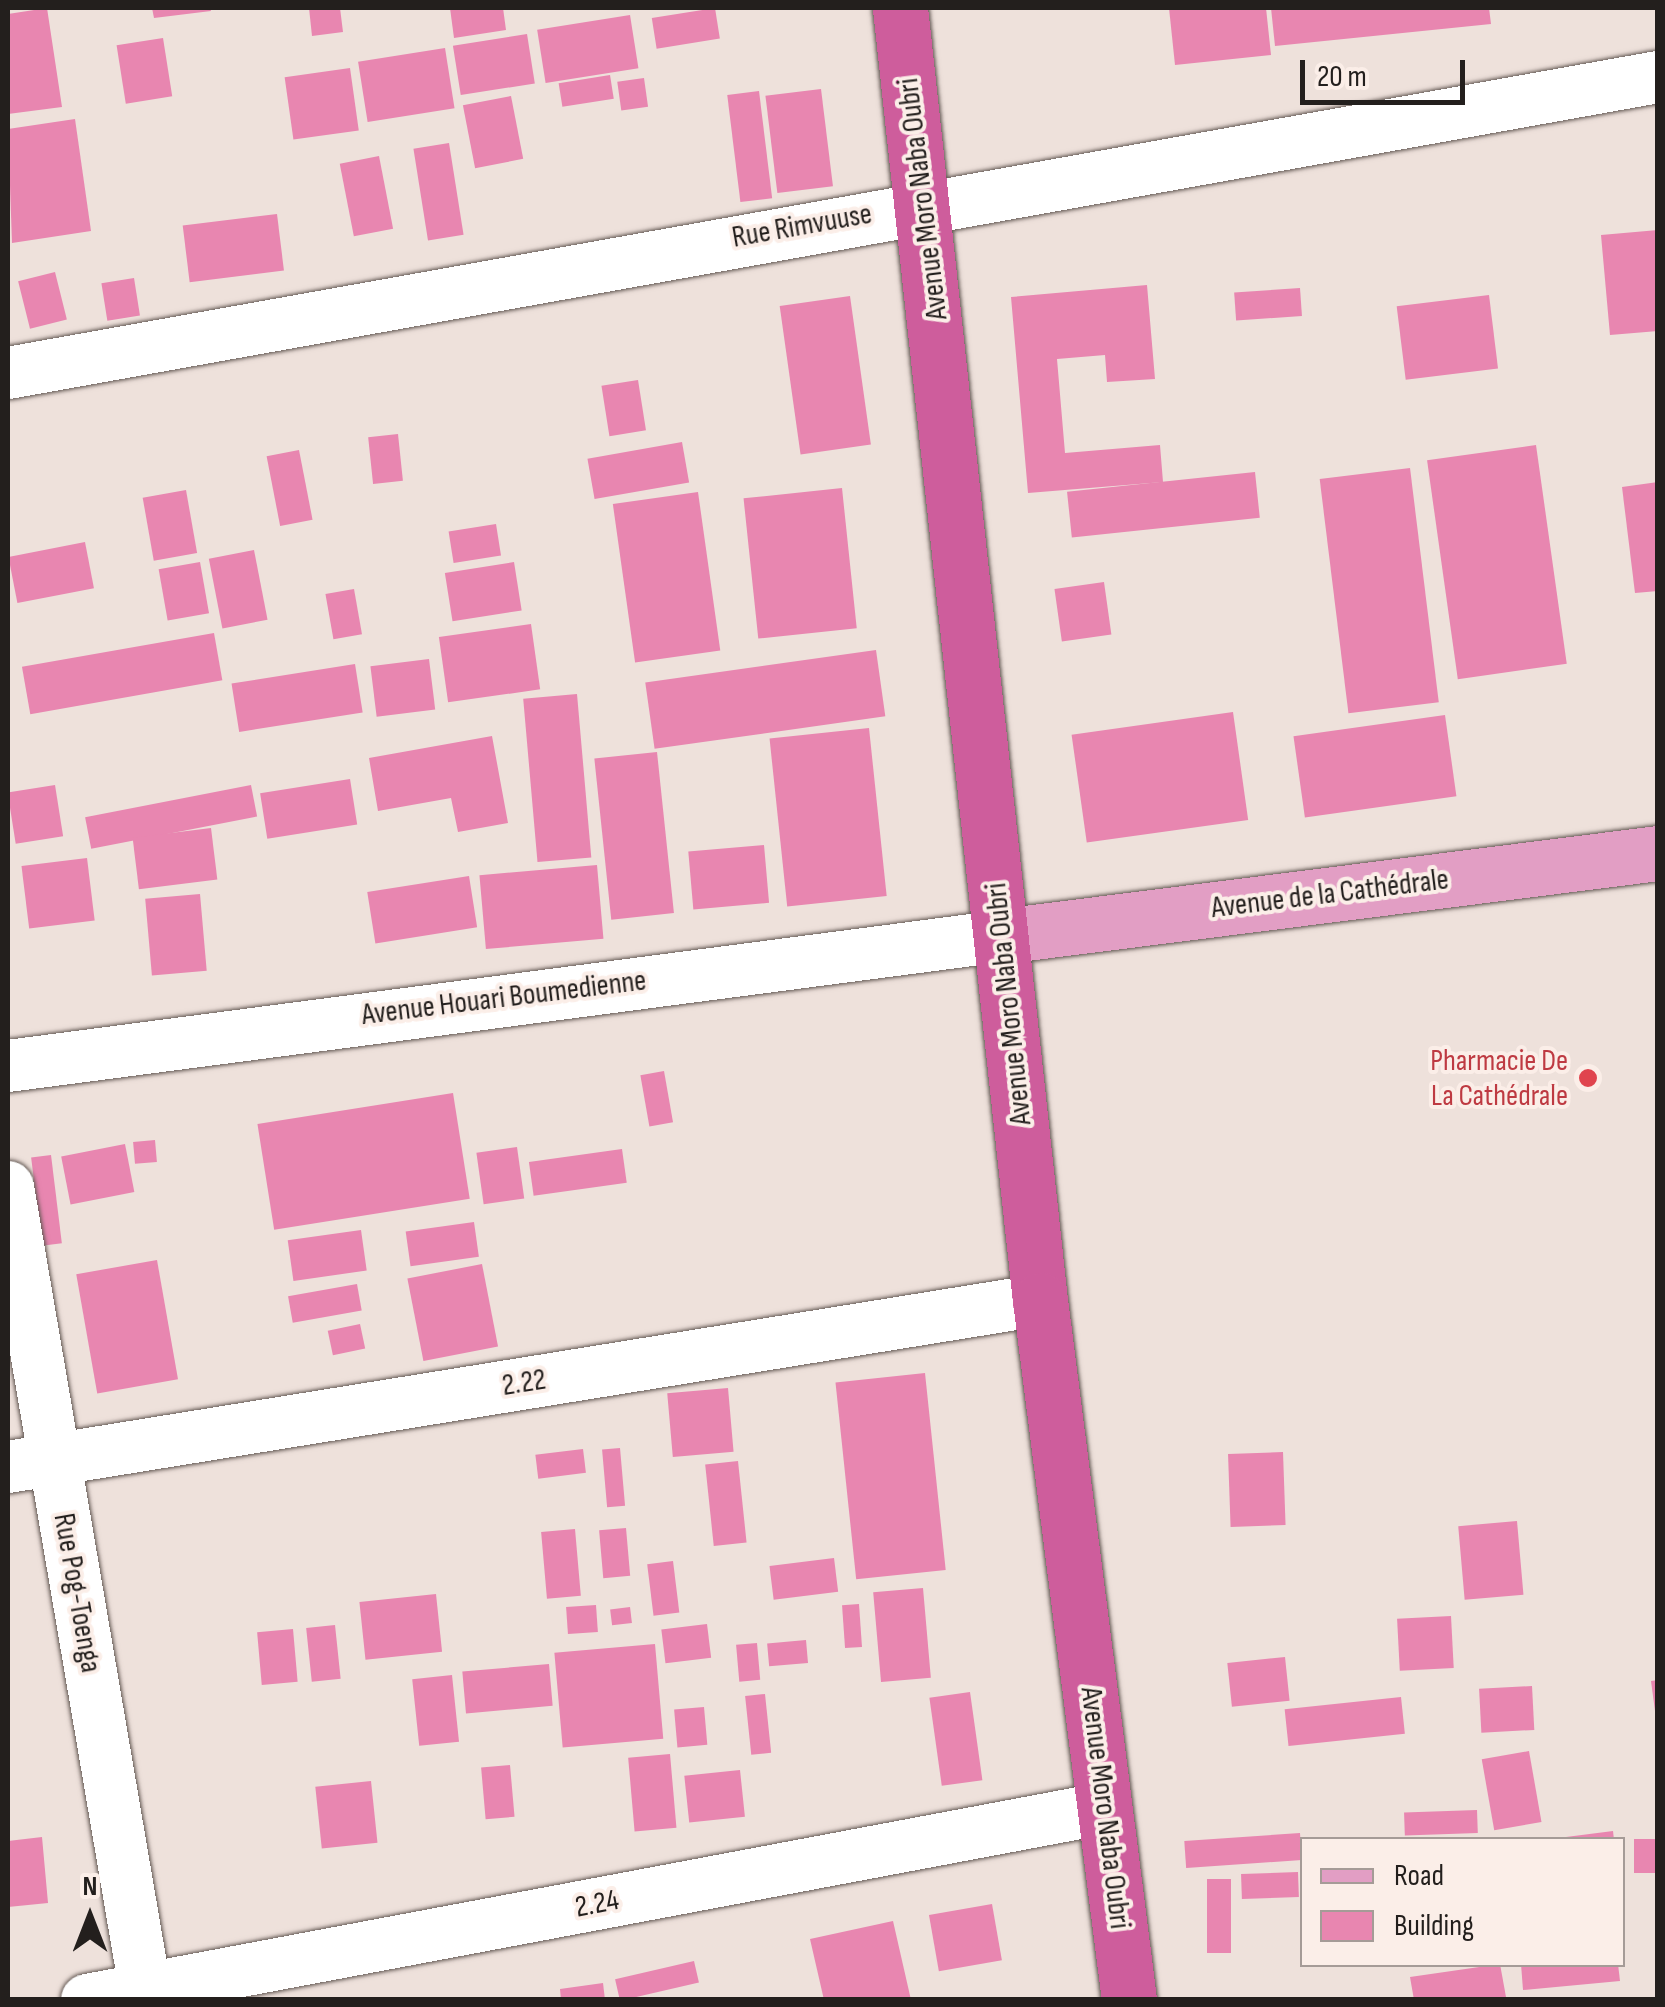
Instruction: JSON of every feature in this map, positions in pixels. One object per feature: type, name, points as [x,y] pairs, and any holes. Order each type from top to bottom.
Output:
[{"type":"highway","name":"Avenue Moro Naba Oubri","points":[[900,8],[926,203],[1040,1300],[1129,2000]]},
{"type":"main road","name":"Avenue de la Cathédrale","points":[[1002,936],[1658,852]]},
{"type":"street","name":"Rue Rimvuuse","points":[[8,373],[926,203],[1658,77]]},
{"type":"street","name":"Avenue Houari Boumedienne","points":[[8,1066],[1002,936]]},
{"type":"street","name":"Rue Pog-Toenga","points":[[8,1187],[31,1463],[146,1994]]},
{"type":"street","name":"2.22","points":[[31,1463],[1040,1300]]},
{"type":"street","name":"2.24","points":[[87,2000],[146,1994],[1106,1808]]},
{"type":"building","points":[[47,8],[62,107],[8,114],[8,14]]},
{"type":"building","points":[[152,8],[210,8],[211,11],[154,18]]},
{"type":"building","points":[[309,8],[340,8],[343,32],[312,36]]},
{"type":"building","points":[[450,8],[503,8],[506,30],[454,38]]},
{"type":"building","points":[[715,8],[720,39],[657,49],[652,18]]},
{"type":"building","points":[[1169,8],[1266,8],[1271,55],[1175,65]]},
{"type":"building","points":[[1271,8],[1489,8],[1491,24],[1275,46]]},
{"type":"building","points":[[630,15],[638,68],[546,83],[537,30]]},
{"type":"building","points":[[527,34],[535,83],[461,95],[453,46]]},
{"type":"building","points":[[163,38],[172,96],[126,104],[117,45]]},
{"type":"building","points":[[445,48],[455,108],[368,122],[358,62]]},
{"type":"building","points":[[350,68],[359,130],[293,140],[285,77]]},
{"type":"building","points":[[610,75],[614,99],[562,107],[559,83]]},
{"type":"building","points":[[644,78],[648,107],[621,110],[617,82]]},
{"type":"building","points":[[821,89],[833,186],[777,193],[765,96]]},
{"type":"building","points":[[759,91],[772,198],[740,202],[727,95]]},
{"type":"building","points":[[511,96],[523,159],[475,168],[463,105]]},
{"type":"building","points":[[75,119],[91,231],[12,243],[8,129]]},
{"type":"building","points":[[449,143],[464,235],[428,240],[413,149]]},
{"type":"building","points":[[379,156],[393,229],[354,236],[340,164]]},
{"type":"building","points":[[277,214],[284,271],[190,282],[183,226]]},
{"type":"building","points":[[1658,230],[1658,331],[1610,335],[1601,235]]},
{"type":"building","points":[[55,272],[67,320],[30,329],[18,281]]},
{"type":"building","points":[[134,278],[140,316],[107,321],[101,283]]},
{"type":"building","points":[[1147,285],[1155,379],[1107,382],[1105,355],[1057,359],[1065,453],[1160,445],[1163,482],[1028,493],[1011,297]]},
{"type":"building","points":[[1300,288],[1302,316],[1236,321],[1234,293]]},
{"type":"building","points":[[1489,295],[1498,368],[1406,380],[1397,306]]},
{"type":"building","points":[[850,296],[871,445],[801,454],[780,306]]},
{"type":"building","points":[[638,380],[646,430],[609,436],[601,386]]},
{"type":"building","points":[[398,434],[403,481],[373,484],[368,437]]},
{"type":"building","points":[[682,442],[689,482],[595,499],[587,459]]},
{"type":"building","points":[[1536,445],[1567,664],[1458,679],[1427,460]]},
{"type":"building","points":[[299,450],[313,520],[280,526],[267,456]]},
{"type":"building","points":[[1410,468],[1439,702],[1348,713],[1320,479]]},
{"type":"building","points":[[1255,472],[1260,518],[1072,538],[1067,492]]},
{"type":"building","points":[[1658,482],[1658,591],[1635,593],[1622,487]]},
{"type":"building","points":[[842,488],[857,628],[758,639],[744,498]]},
{"type":"building","points":[[186,490],[197,553],[154,561],[143,498]]},
{"type":"building","points":[[698,492],[720,650],[635,662],[613,504]]},
{"type":"building","points":[[496,524],[501,556],[454,563],[449,532]]},
{"type":"building","points":[[85,542],[94,588],[17,603],[8,557]]},
{"type":"building","points":[[254,550],[268,620],[222,628],[209,559]]},
{"type":"building","points":[[200,562],[209,613],[168,621],[159,569]]},
{"type":"building","points":[[514,562],[522,610],[453,621],[445,573]]},
{"type":"building","points":[[1104,582],[1111,634],[1062,641],[1054,589]]},
{"type":"building","points":[[354,589],[362,634],[333,639],[325,594]]},
{"type":"building","points":[[531,624],[540,689],[448,702],[439,637]]},
{"type":"building","points":[[214,633],[222,680],[30,714],[22,667]]},
{"type":"building","points":[[876,650],[885,716],[655,749],[645,682]]},
{"type":"building","points":[[429,659],[435,710],[377,717],[370,666]]},
{"type":"building","points":[[355,664],[363,712],[239,732],[232,684]]},
{"type":"building","points":[[577,694],[591,857],[537,862],[523,699]]},
{"type":"building","points":[[1233,712],[1248,820],[1087,843],[1072,735]]},
{"type":"building","points":[[1445,715],[1456,796],[1305,817],[1293,736]]},
{"type":"building","points":[[869,728],[887,896],[787,907],[770,738]]},
{"type":"building","points":[[492,736],[508,823],[458,832],[451,798],[378,811],[369,758]]},
{"type":"building","points":[[657,752],[674,913],[611,920],[594,759]]},
{"type":"building","points":[[350,779],[357,824],[267,839],[260,793]]},
{"type":"building","points":[[55,785],[63,836],[16,844],[8,792]]},
{"type":"building","points":[[251,785],[257,816],[91,849],[85,817]]},
{"type":"building","points":[[211,828],[217,880],[139,889],[133,838]]},
{"type":"building","points":[[764,845],[769,903],[693,909],[688,852]]},
{"type":"building","points":[[87,858],[95,921],[29,929],[21,866]]},
{"type":"building","points":[[597,865],[603,939],[486,949],[479,875]]},
{"type":"building","points":[[469,876],[477,927],[375,943],[367,892]]},
{"type":"building","points":[[200,894],[207,971],[152,976],[145,899]]},
{"type":"building","points":[[664,1071],[673,1122],[649,1126],[640,1075]]},
{"type":"building","points":[[453,1093],[470,1199],[274,1230],[257,1124]]},
{"type":"building","points":[[155,1140],[157,1162],[135,1164],[133,1142]]},
{"type":"building","points":[[125,1144],[134,1192],[71,1205],[61,1156]]},
{"type":"building","points":[[517,1147],[524,1198],[484,1204],[476,1153]]},
{"type":"building","points":[[622,1149],[627,1183],[534,1196],[529,1162]]},
{"type":"building","points":[[51,1155],[62,1243],[42,1246],[31,1157]]},
{"type":"building","points":[[474,1222],[479,1257],[411,1266],[406,1232]]},
{"type":"building","points":[[361,1230],[367,1271],[293,1281],[288,1240]]},
{"type":"building","points":[[157,1260],[178,1379],[97,1393],[76,1274]]},
{"type":"building","points":[[482,1264],[498,1346],[423,1361],[407,1279]]},
{"type":"building","points":[[357,1284],[362,1311],[293,1323],[288,1296]]},
{"type":"building","points":[[360,1324],[365,1348],[333,1355],[328,1331]]},
{"type":"building","points":[[925,1373],[946,1570],[856,1579],[835,1382]]},
{"type":"building","points":[[728,1388],[734,1452],[673,1457],[667,1393]]},
{"type":"building","points":[[620,1448],[625,1506],[607,1507],[602,1450]]},
{"type":"building","points":[[583,1449],[586,1473],[538,1479],[535,1455]]},
{"type":"building","points":[[1283,1452],[1286,1525],[1231,1527],[1228,1454]]},
{"type":"building","points":[[738,1461],[747,1543],[714,1546],[705,1464]]},
{"type":"building","points":[[1517,1521],[1523,1595],[1465,1600],[1458,1526]]},
{"type":"building","points":[[626,1528],[630,1576],[603,1578],[599,1530]]},
{"type":"building","points":[[575,1529],[581,1596],[547,1599],[541,1532]]},
{"type":"building","points":[[834,1558],[838,1592],[774,1600],[769,1566]]},
{"type":"building","points":[[673,1561],[679,1613],[654,1616],[647,1564]]},
{"type":"building","points":[[923,1588],[931,1678],[881,1682],[873,1592]]},
{"type":"building","points":[[436,1594],[442,1652],[365,1660],[359,1602]]},
{"type":"building","points":[[859,1604],[862,1647],[845,1648],[842,1605]]},
{"type":"building","points":[[596,1605],[598,1632],[568,1634],[566,1607]]},
{"type":"building","points":[[630,1607],[632,1623],[612,1625],[610,1609]]},
{"type":"building","points":[[1451,1616],[1454,1668],[1400,1671],[1397,1619]]},
{"type":"building","points":[[707,1624],[711,1658],[665,1663],[661,1630]]},
{"type":"building","points":[[335,1625],[341,1679],[312,1682],[306,1628]]},
{"type":"building","points":[[293,1629],[298,1682],[262,1685],[257,1632]]},
{"type":"building","points":[[806,1640],[808,1663],[769,1666],[767,1643]]},
{"type":"building","points":[[757,1643],[760,1680],[739,1682],[736,1645]]},
{"type":"building","points":[[655,1644],[663,1739],[563,1747],[554,1653]]},
{"type":"building","points":[[1285,1657],[1290,1701],[1232,1707],[1227,1663]]},
{"type":"building","points":[[549,1664],[553,1706],[466,1713],[462,1672]]},
{"type":"building","points":[[452,1675],[459,1742],[419,1746],[412,1679]]},
{"type":"building","points":[[1658,1680],[1658,1711],[1655,1711],[1651,1681]]},
{"type":"building","points":[[1532,1686],[1534,1730],[1481,1733],[1479,1689]]},
{"type":"building","points":[[970,1692],[982,1780],[942,1786],[929,1698]]},
{"type":"building","points":[[765,1694],[771,1753],[751,1755],[745,1696]]},
{"type":"building","points":[[1401,1697],[1405,1734],[1289,1746],[1285,1709]]},
{"type":"building","points":[[704,1707],[707,1745],[677,1747],[674,1710]]},
{"type":"building","points":[[1529,1751],[1542,1822],[1494,1830],[1482,1759]]},
{"type":"building","points":[[670,1754],[676,1828],[635,1831],[628,1758]]},
{"type":"building","points":[[510,1765],[515,1817],[486,1819],[481,1768]]},
{"type":"building","points":[[740,1770],[745,1817],[689,1823],[684,1776]]},
{"type":"building","points":[[371,1781],[377,1843],[322,1849],[315,1787]]},
{"type":"building","points":[[1477,1810],[1478,1833],[1405,1836],[1404,1813]]},
{"type":"building","points":[[1613,1831],[1614,1837],[1566,1837]]},
{"type":"building","points":[[1300,1833],[1300,1860],[1186,1868],[1184,1841]]},
{"type":"building","points":[[42,1837],[48,1903],[8,1907],[8,1841]]},
{"type":"building","points":[[1634,1839],[1658,1839],[1658,1873],[1634,1873]]},
{"type":"building","points":[[1298,1872],[1299,1897],[1242,1899],[1241,1874]]},
{"type":"building","points":[[1207,1879],[1231,1879],[1231,1953],[1207,1953]]},
{"type":"building","points":[[992,1904],[1002,1960],[939,1971],[929,1915]]},
{"type":"building","points":[[893,1921],[911,2000],[824,2000],[810,1939]]},
{"type":"building","points":[[694,1961],[699,1982],[620,2000],[615,1979]]},
{"type":"building","points":[[1501,1967],[1506,1997],[1414,2000],[1410,1977]]},
{"type":"building","points":[[1521,1967],[1618,1967],[1620,1981],[1523,1990]]},
{"type":"building","points":[[603,1983],[605,2000],[561,2000],[560,1989]]},
{"type":"place","name":"Pharmacie De La Cathédrale","points":[[1588,1078]]}]
